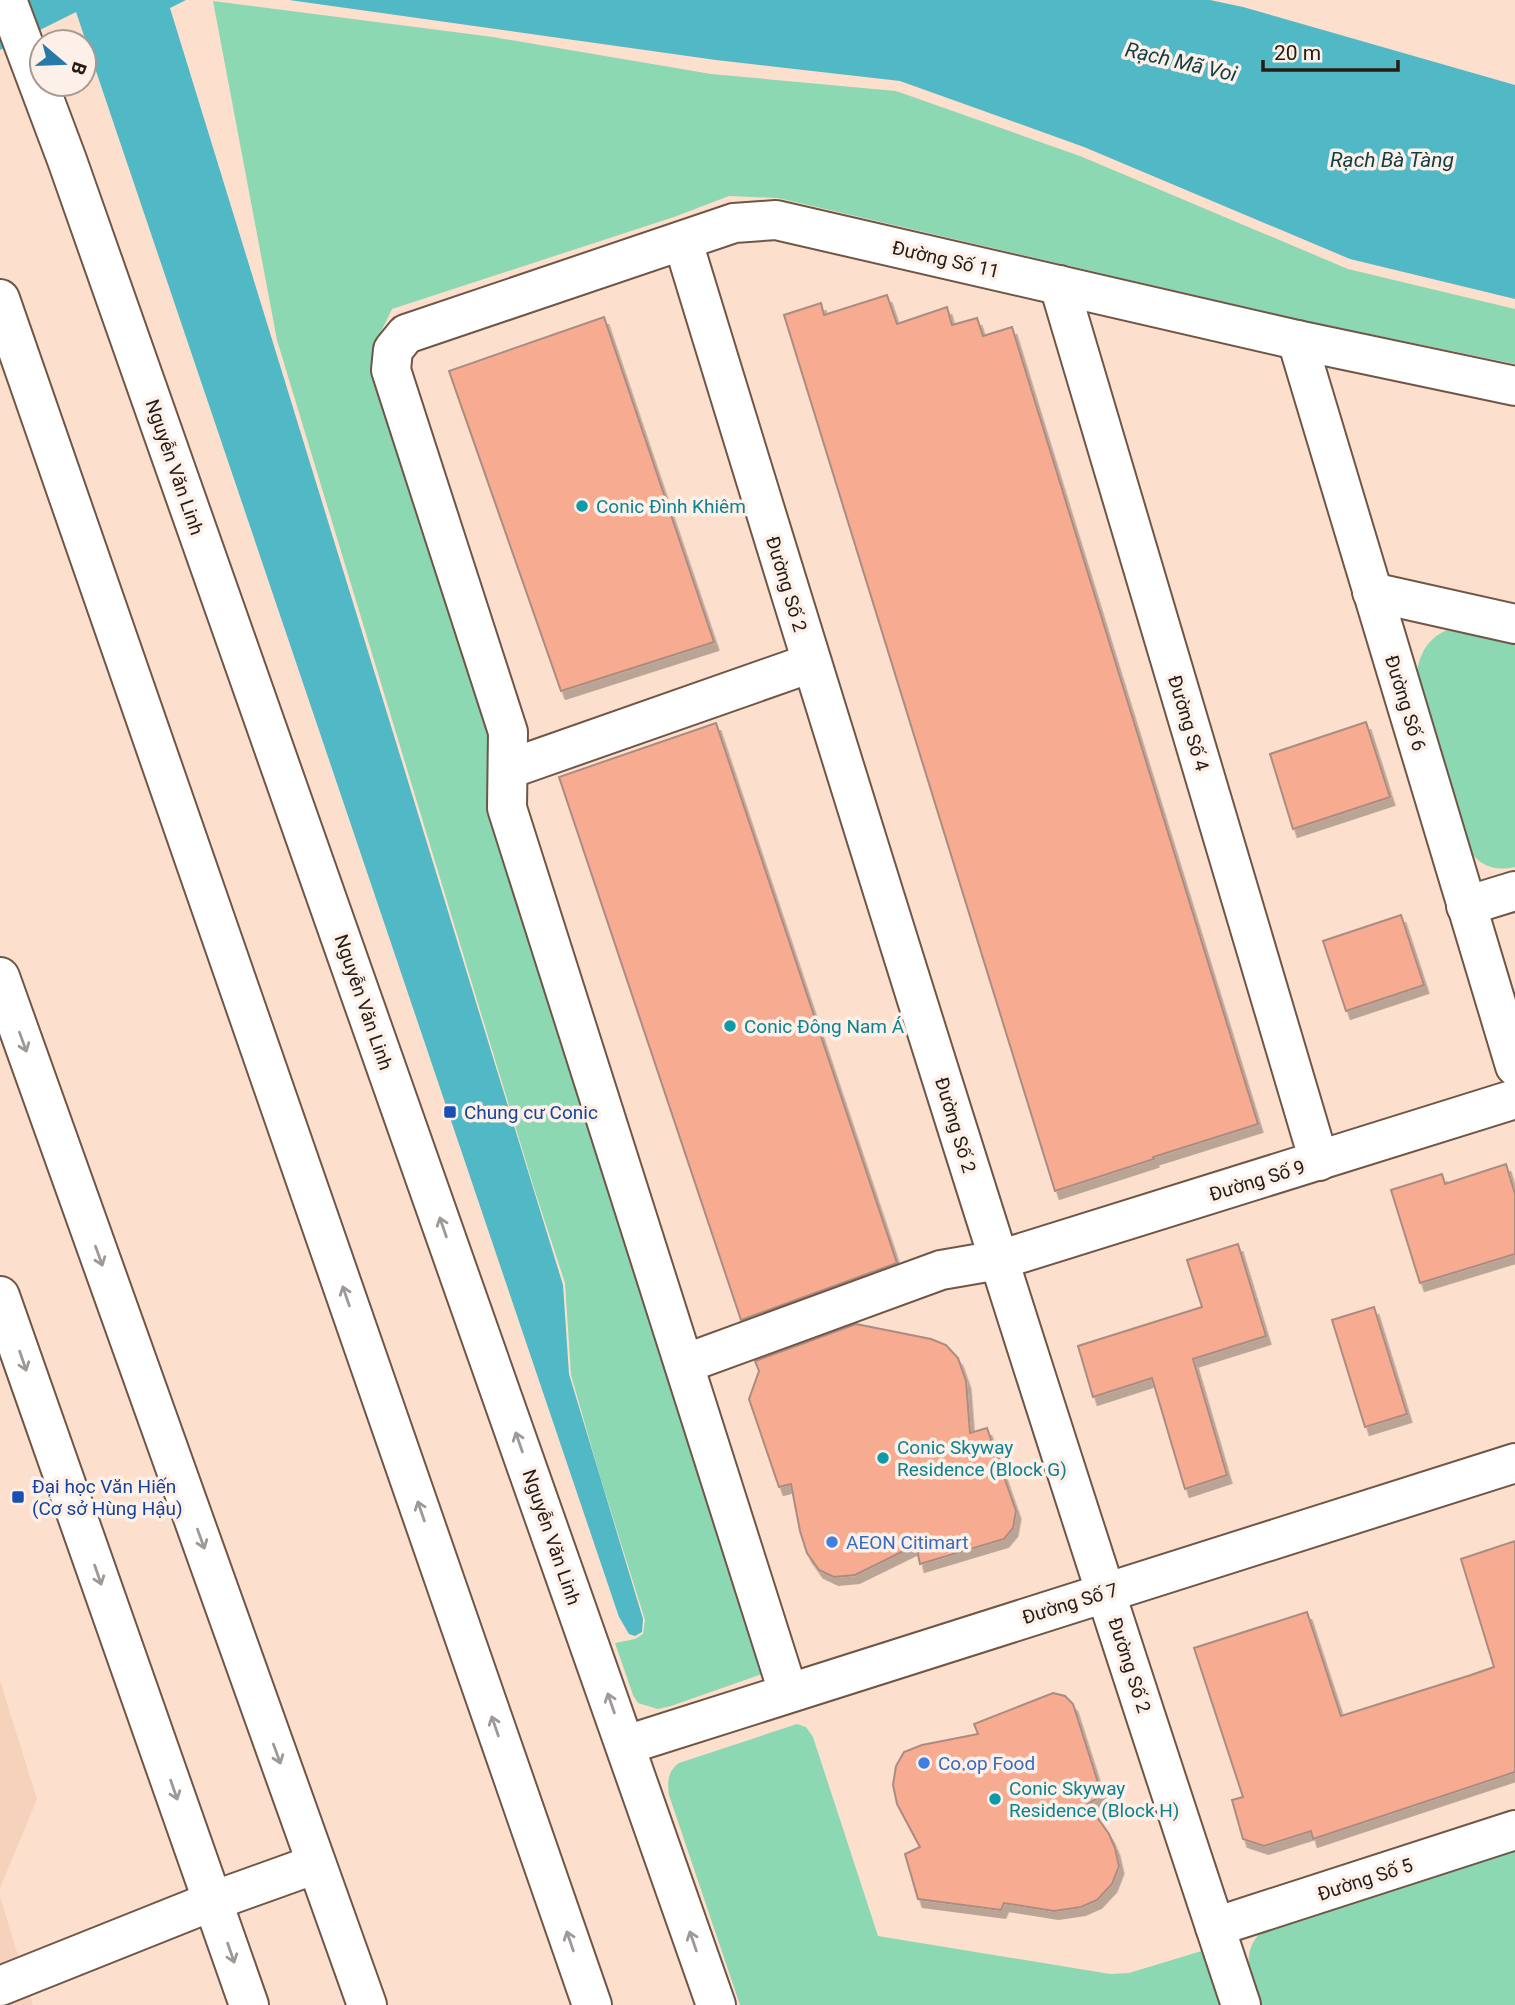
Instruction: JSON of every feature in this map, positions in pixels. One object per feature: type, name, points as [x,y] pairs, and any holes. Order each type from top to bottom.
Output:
[{"type":"main road","name":"Nguyễn Văn Linh","points":[[7,0],[67,160],[716,2005]]},
{"type":"main road","name":"Đường Số 11","points":[[509,769],[508,732],[391,370],[393,350],[406,334],[734,223],[776,220],[1297,340],[1515,386]]},
{"type":"main road","name":"Đường Số 2","points":[[683,242],[811,663],[999,1260],[1241,2005]]},
{"type":"main road","name":"Đường Số 4","points":[[1059,285],[1319,1161]]},
{"type":"main road","points":[[0,299],[592,2005]]},
{"type":"main road","name":"Đường Số 6","points":[[1297,340],[1515,1066]]},
{"type":"main road","points":[[1372,592],[1515,624]]},
{"type":"main road","points":[[788,1692],[507,808],[509,769],[811,663]]},
{"type":"main road","points":[[1466,906],[1515,891]]},
{"type":"main road","points":[[0,977],[367,2005]]},
{"type":"main road","name":"Đường Số 9","points":[[684,1364],[941,1270],[999,1260],[1515,1099]]},
{"type":"main road","points":[[0,1296],[249,2005]]},
{"type":"main road","name":"Đường Số 7","points":[[625,1745],[1515,1464]]},
{"type":"main road","name":"Đường Số 5","points":[[1215,1927],[1515,1830]]},
{"type":"main road","points":[[0,1986],[213,1901],[316,1864]]},
{"type":"shaded area","points":[[0,1681],[37,1799],[0,1888]]},
{"type":"shaded area","points":[[0,1896],[33,2005],[0,2005]]},
{"type":"green space","points":[[213,1],[493,37],[711,74],[896,91],[1080,156],[1348,269],[1515,309],[1515,364],[1301,320],[778,198],[729,196],[674,217],[392,309],[373,348],[371,373],[488,735],[487,812],[762,1674],[671,1706],[658,1709],[638,1703],[615,1643],[635,1639],[643,1634],[645,1620],[571,1375],[565,1283],[277,340]]},
{"type":"green space","points":[[1447,630],[1515,644],[1515,867],[1493,868],[1486,865],[1475,858],[1466,845],[1416,684],[1423,651],[1433,639]]},
{"type":"green space","points":[[797,1724],[806,1727],[813,1737],[878,1936],[1110,1974],[1129,1973],[1205,1950],[1223,2005],[740,2005],[669,1795],[669,1777],[679,1763]]},
{"type":"green space","points":[[1515,1849],[1515,2005],[1261,2005],[1251,1976],[1249,1958],[1250,1949],[1262,1931]]},
{"type":"water","points":[[0,0],[186,0],[170,8],[563,1285],[569,1374],[643,1619],[642,1632],[635,1636],[629,1634],[619,1617],[98,77],[98,28],[81,28],[76,12],[44,28],[28,28],[28,36],[0,50]]},
{"type":"water","name":"Rạch Bà Tàng","points":[[289,0],[1210,0],[1243,7],[1515,85],[1515,299],[1350,259],[1084,147],[900,81],[716,60]]},
{"type":"building","points":[[887,295],[897,324],[947,307],[952,325],[977,318],[983,336],[1012,327],[1258,1124],[1055,1191],[784,315],[821,303],[824,315]]},
{"type":"building","name":"Conic Đình Khiêm","points":[[604,317],[714,642],[561,691],[449,371]]},
{"type":"building","points":[[1366,722],[1390,797],[1293,829],[1270,754]]},
{"type":"building","name":"Conic Đông Nam Á","points":[[716,723],[897,1263],[741,1320],[559,777]]},
{"type":"building","points":[[1401,915],[1424,985],[1346,1011],[1323,941]]},
{"type":"building","points":[[1506,1164],[1515,1194],[1515,1254],[1420,1283],[1391,1190],[1442,1174],[1445,1184]]},
{"type":"building","points":[[1238,1244],[1266,1336],[1193,1359],[1227,1475],[1185,1489],[1152,1378],[1093,1397],[1078,1346],[1202,1307],[1187,1260]]},
{"type":"building","points":[[1374,1307],[1407,1414],[1365,1427],[1332,1320]]},
{"type":"building","name":"Conic Skyway Residence (Block G)","points":[[856,1324],[931,1339],[946,1345],[958,1358],[966,1381],[970,1433],[987,1428],[1016,1511],[1013,1528],[1004,1539],[920,1564],[916,1545],[855,1575],[834,1577],[819,1570],[807,1553],[791,1484],[779,1487],[749,1399],[759,1371],[755,1361]]},
{"type":"building","points":[[1515,1541],[1515,1772],[1313,1839],[1311,1831],[1264,1846],[1243,1839],[1232,1800],[1243,1797],[1194,1648],[1307,1612],[1341,1716],[1471,1675],[1494,1667],[1461,1559]]},
{"type":"building","name":"Conic Skyway Residence (Block H)","points":[[1053,1693],[1065,1696],[1073,1704],[1102,1795],[1088,1804],[1109,1834],[1115,1848],[1119,1866],[1112,1884],[1097,1900],[1081,1907],[1054,1911],[1004,1903],[1001,1910],[918,1899],[905,1854],[920,1847],[897,1804],[893,1785],[896,1766],[904,1752],[922,1745],[978,1734],[974,1724]]},
{"type":"place","name":"Conic Đình Khiêm","points":[[582,506]]},
{"type":"place","name":"Conic Đông Nam Á","points":[[730,1026]]},
{"type":"place","name":"Chung cư Conic","points":[[450,1112]]},
{"type":"place","name":"Conic Skyway Residence (Block G)","points":[[883,1458]]},
{"type":"place","name":"Đại học Văn Hiến (Cơ sở Hùng Hậu)","points":[[18,1497]]},
{"type":"place","name":"AEON Citimart","points":[[832,1542]]},
{"type":"place","name":"Co.op Food","points":[[924,1763]]},
{"type":"place","name":"Conic Skyway Residence (Block H)","points":[[995,1799]]},
{"type":"water label","name":"Rạch Mã Voi","points":[[1181,62]]}]
